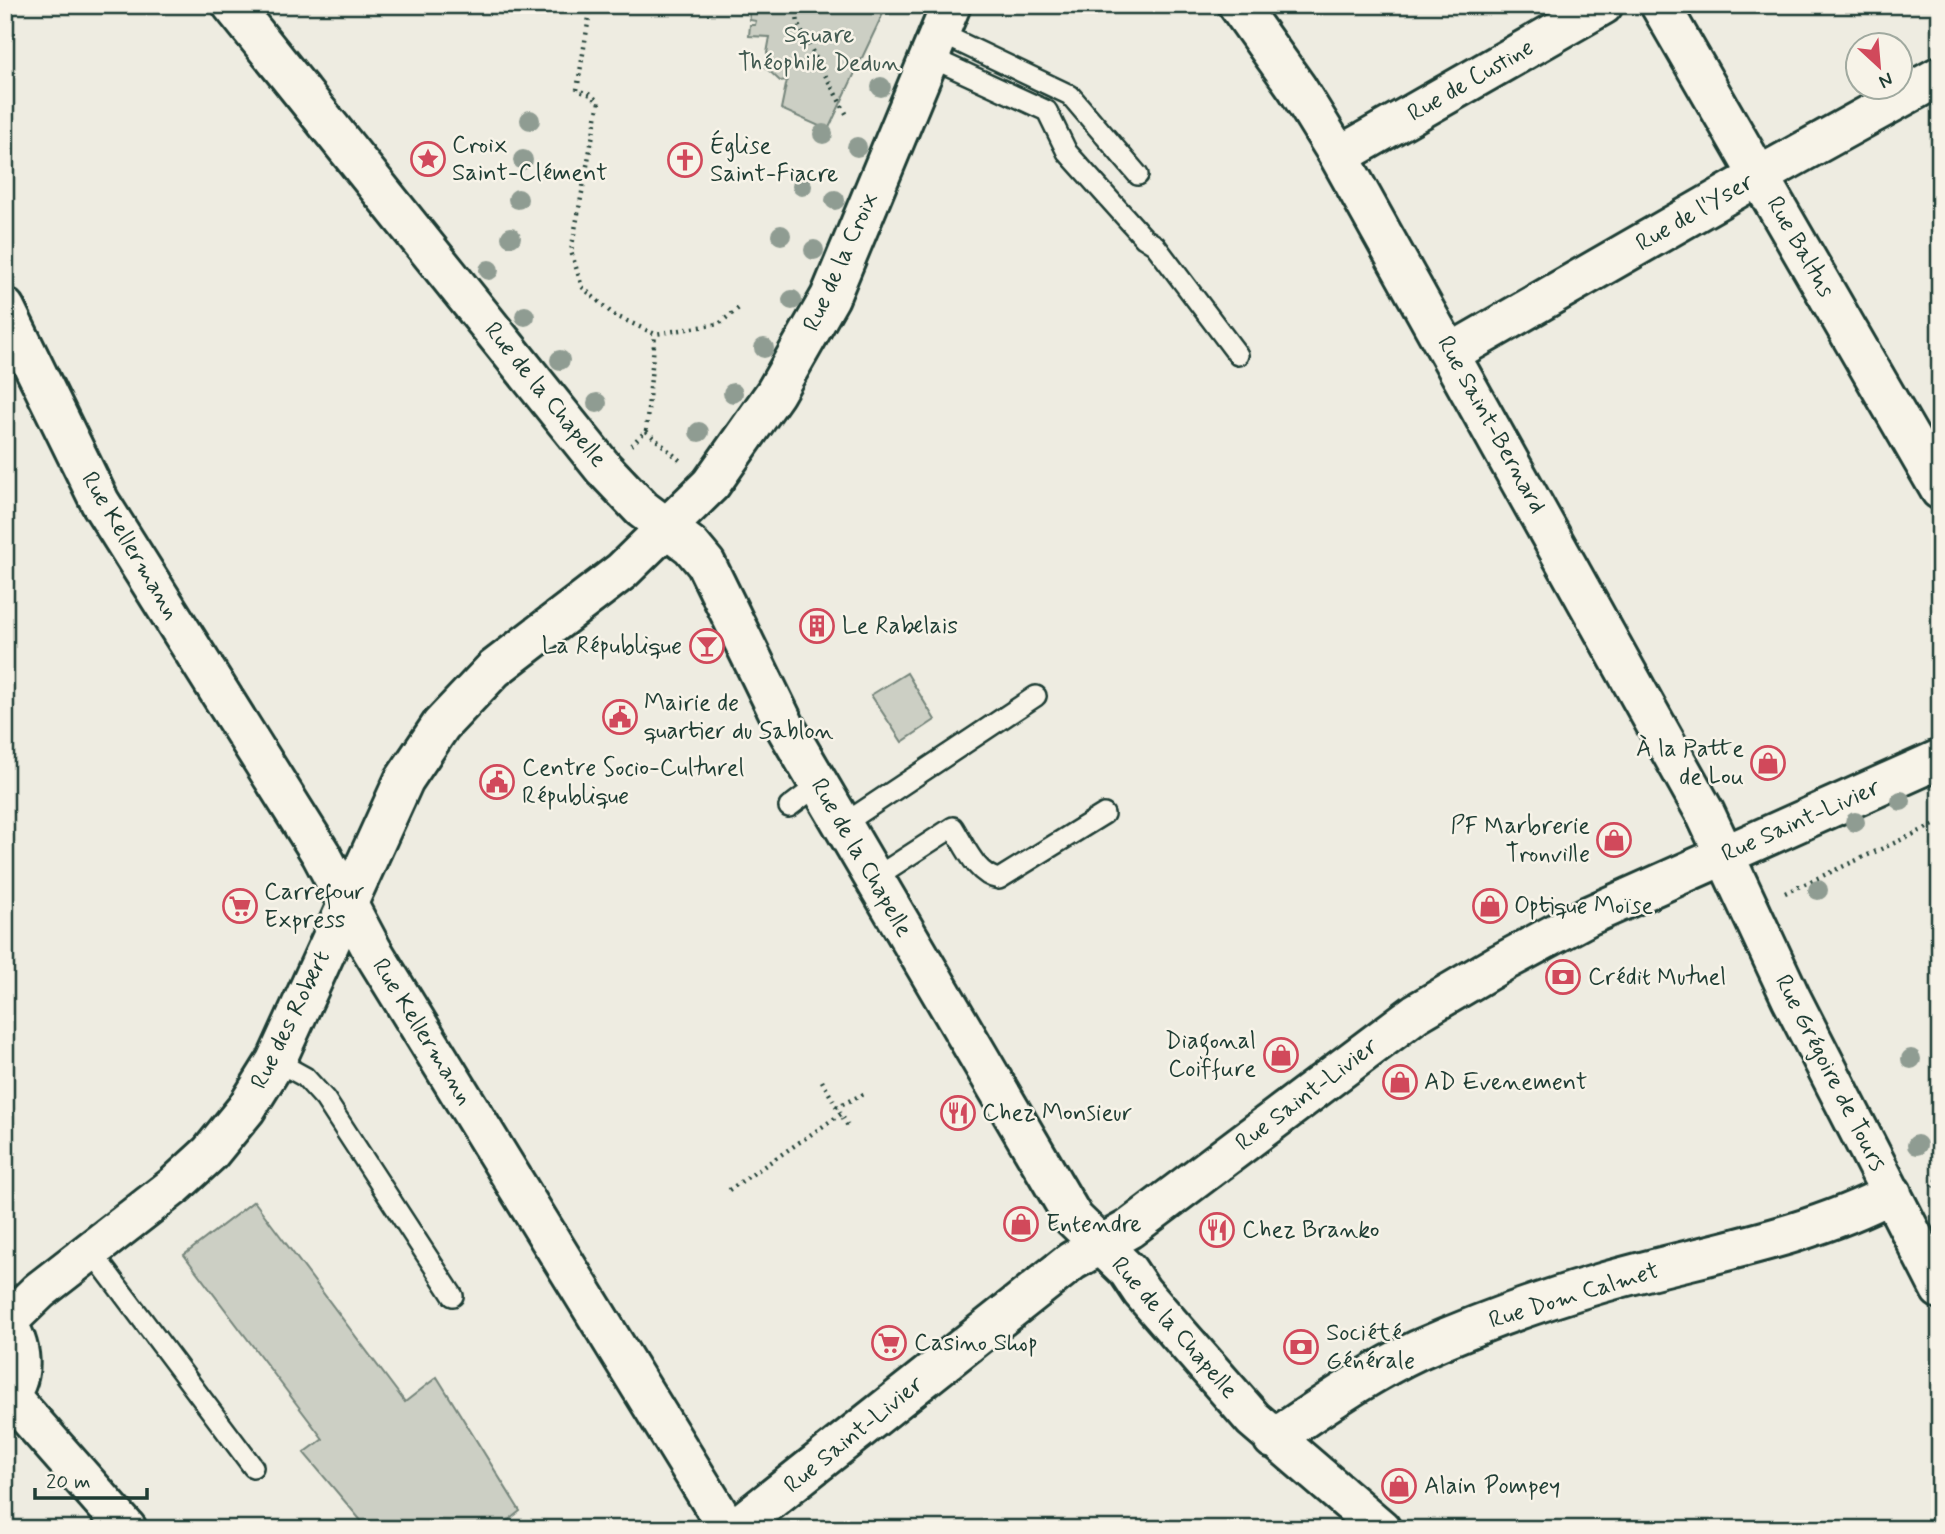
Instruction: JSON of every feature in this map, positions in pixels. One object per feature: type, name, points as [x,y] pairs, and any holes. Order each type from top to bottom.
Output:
[{"type":"street","name":"Rue de la Chapelle","points":[[232,5],[604,468],[642,509],[691,546],[706,564],[786,728],[804,796],[842,825],[1074,1219],[1128,1271],[1142,1292],[1273,1439],[1381,1529]]},
{"type":"street","name":"Rue Saint-Bernard","points":[[1238,5],[1291,79],[1339,156],[1451,353],[1704,813],[1723,856]]},
{"type":"street","name":"Rue de Custine","points":[[1339,156],[1604,5]]},
{"type":"street","name":"Rue Baltus","points":[[1660,5],[1940,490]]},
{"type":"street","name":"Rue de la Croix","points":[[666,527],[711,484],[775,393],[830,297],[940,32]]},
{"type":"street","name":"Rue de l'Yser","points":[[1451,353],[1759,176],[1940,76]]},
{"type":"street","name":"Rue Kellermann","points":[[5,308],[100,502],[348,902],[372,950],[728,1529]]},
{"type":"street","name":"Rue des Robert","points":[[6,1322],[39,1291],[174,1186],[209,1153],[246,1109],[276,1061],[404,780],[441,725],[494,669],[622,571],[666,527]]},
{"type":"street","name":"Rue Saint-Livier","points":[[734,1529],[1072,1261],[1129,1229],[1416,1013],[1501,962],[1588,916],[1940,759]]},
{"type":"street","name":"Rue Grégoire de Tours","points":[[1723,856],[1940,1289]]},
{"type":"street","name":"Rue Dom Calmet","points":[[1273,1439],[1417,1351],[1518,1309],[1600,1284],[1761,1243],[1892,1194]]},
{"type":"street","points":[[6,1322],[16,1339],[20,1358],[18,1378],[7,1397],[127,1529]]},
{"type":"lane","points":[[940,32],[1070,95],[1138,175]]},
{"type":"lane","points":[[940,32],[1047,111],[1067,152],[1144,238],[1155,246],[1238,355]]},
{"type":"lane","points":[[842,825],[1036,696]]},
{"type":"lane","points":[[873,879],[953,827],[981,870],[989,877],[999,879],[1104,814]]},
{"type":"lane","points":[[276,1061],[305,1077],[325,1099],[453,1296]]},
{"type":"lane","points":[[91,1251],[253,1467]]},
{"type":"path","points":[[591,5],[577,90],[599,102],[575,225],[572,261],[582,287],[614,315],[655,334],[719,324],[740,307]]},
{"type":"path","points":[[796,5],[798,25],[848,117]]},
{"type":"path","points":[[626,449],[646,431],[655,334]]},
{"type":"path","points":[[646,431],[677,458]]},
{"type":"path","points":[[1748,910],[1940,822]]},
{"type":"path","points":[[822,1081],[849,1128]]},
{"type":"path","points":[[836,1107],[864,1094]]},
{"type":"path","points":[[729,1190],[841,1114]]},
{"type":"green space","name":"Square Théophile Dedun","points":[[748,5],[887,5],[828,130],[781,109],[787,80],[780,81],[765,67],[770,55],[767,53],[770,37],[749,36],[750,25],[755,25],[756,21],[750,20]]},
{"type":"green space","points":[[907,673],[935,720],[902,742],[871,695]]},
{"type":"green space","points":[[254,1201],[405,1402],[437,1377],[520,1511],[497,1529],[368,1529],[304,1453],[323,1439],[184,1255]]},
{"type":"place","name":"Croix Saint-Clément","points":[[428,159]]},
{"type":"place","name":"Église Saint-Fiacre","points":[[685,160]]},
{"type":"place","name":"Le Rabelais","points":[[817,626]]},
{"type":"place","name":"La République","points":[[707,646]]},
{"type":"place","name":"Mairie de quartier du Sablon","points":[[620,717]]},
{"type":"place","name":"À la Patte de Lou","points":[[1768,763]]},
{"type":"place","name":"Centre Socio-Culturel République","points":[[497,782]]},
{"type":"place","name":"PF Marbrerie Tronville","points":[[1614,840]]},
{"type":"place","name":"Carrefour Express","points":[[240,906]]},
{"type":"place","name":"Optique Moïse","points":[[1490,906]]},
{"type":"place","name":"Crédit Mutuel","points":[[1563,977]]},
{"type":"place","name":"Diagonal Coiffure","points":[[1281,1055]]},
{"type":"place","name":"AD Evenement","points":[[1400,1082]]},
{"type":"place","name":"Chez Monsieur","points":[[958,1113]]},
{"type":"place","name":"Entendre","points":[[1021,1224]]},
{"type":"place","name":"Chez Branko","points":[[1217,1230]]},
{"type":"place","name":"Casino Shop","points":[[889,1343]]},
{"type":"place","name":"Société Générale","points":[[1301,1347]]},
{"type":"place","name":"Alain Pompey","points":[[1399,1486]]}]
